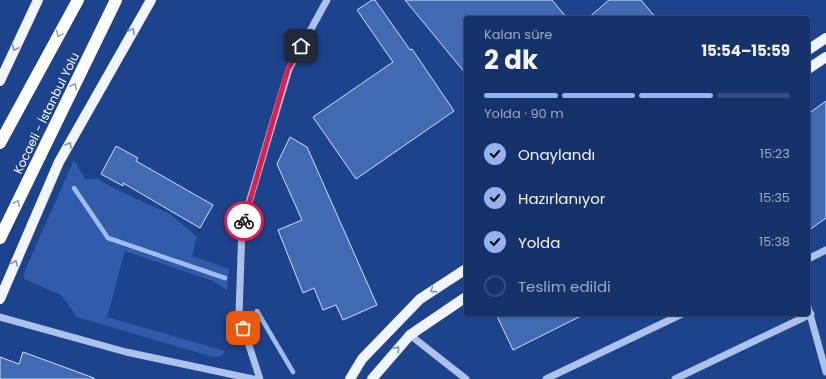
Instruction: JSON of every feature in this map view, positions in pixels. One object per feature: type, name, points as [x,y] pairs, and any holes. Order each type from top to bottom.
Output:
[{"type":"highway","points":[[0,144],[78,0]]},
{"type":"highway","name":"Kocaeli - İstanbul Yolu","points":[[0,238],[116,0]]},
{"type":"main road","points":[[0,81],[38,0]]},
{"type":"main road","points":[[0,299],[59,162],[151,0]]},
{"type":"main road","points":[[810,49],[826,38]]},
{"type":"main road","points":[[810,68],[826,57]]},
{"type":"main road","points":[[350,379],[362,359],[420,299],[464,270]]},
{"type":"main road","points":[[372,379],[410,335],[464,298]]},
{"type":"street","points":[[260,379],[239,315],[242,226],[288,69],[327,0]]},
{"type":"street","points":[[810,257],[826,250]]},
{"type":"street","points":[[811,314],[823,345],[826,372]]},
{"type":"street","points":[[546,379],[678,316]]},
{"type":"street","points":[[675,379],[807,316]]},
{"type":"street","points":[[0,317],[126,352],[253,379]]},
{"type":"street","points":[[410,335],[466,379]]},
{"type":"shaded area","points":[[74,160],[85,179],[97,179],[170,214],[197,237],[192,256],[229,269],[227,290],[213,281],[125,251],[107,317],[225,351],[222,356],[213,357],[77,317],[61,295],[24,279],[25,270]]},
{"type":"building","points":[[372,0],[375,0],[410,50],[412,49],[454,111],[356,179],[313,117],[393,62],[357,10]]},
{"type":"building","points":[[405,0],[552,0],[565,16],[464,16],[464,72]]},
{"type":"building","points":[[609,0],[641,0],[654,16],[590,16]]},
{"type":"building","points":[[826,101],[826,218],[810,230],[810,113]]},
{"type":"building","points":[[290,137],[307,147],[377,305],[343,320],[336,305],[323,310],[314,288],[303,293],[278,230],[302,220],[277,164]]},
{"type":"building","points":[[116,146],[138,158],[136,161],[213,205],[200,228],[123,183],[123,186],[101,174]]},
{"type":"building","points":[[497,316],[581,316],[513,350]]},
{"type":"building","points":[[23,352],[94,379],[0,379],[0,357],[19,364]]},
{"type":"waterway","points":[[74,188],[108,238],[225,278]]},
{"type":"waterway","points":[[257,311],[293,372]]},
{"type":"way so far","points":[[243,328],[239,315],[242,226],[244,221]]},
{"type":"route","points":[[244,221],[288,69],[301,46]]}]
